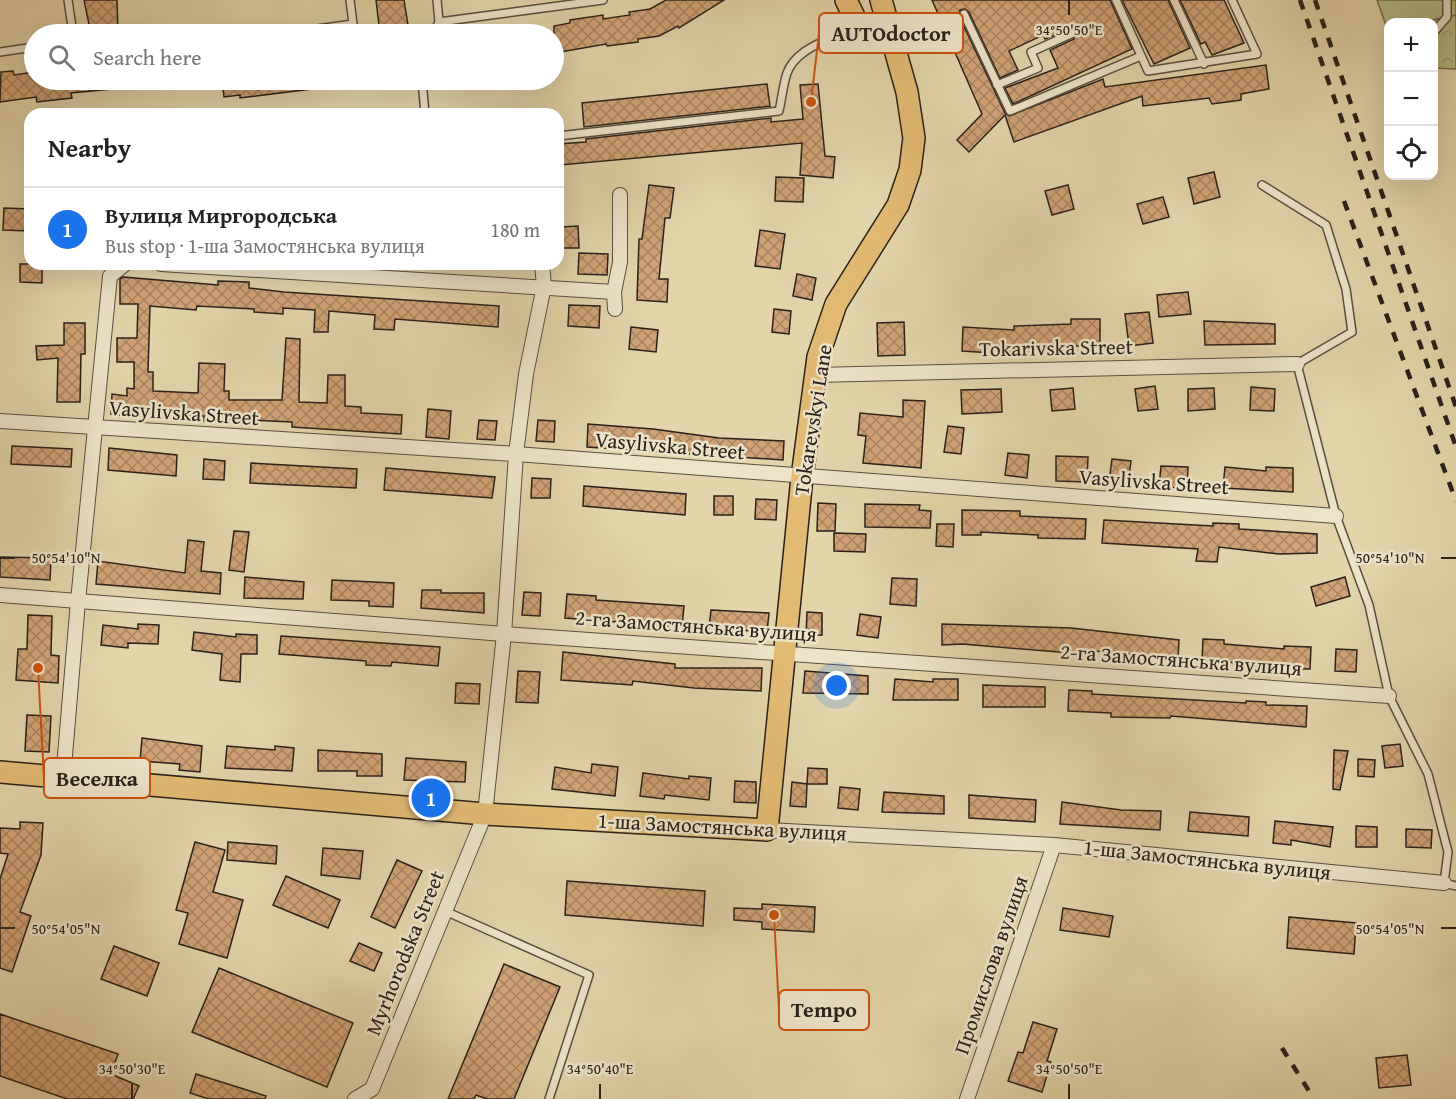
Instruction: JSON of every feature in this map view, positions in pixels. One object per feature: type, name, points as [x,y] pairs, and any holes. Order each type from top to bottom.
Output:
[{"type":"main road","points":[[846,0],[857,23],[889,33]]},
{"type":"main road","name":"Tokarevskyi Lane","points":[[767,830],[802,477],[818,357],[836,304],[898,205],[910,170],[914,138],[907,92],[881,0]]},
{"type":"main road","name":"1-ша Замостянська вулиця","points":[[0,772],[485,814],[767,830]]},
{"type":"street","points":[[615,309],[614,291],[620,262],[620,195]]},
{"type":"street","points":[[63,779],[110,276],[118,270]]},
{"type":"street","points":[[265,270],[614,291]]},
{"type":"street","name":"Myrhorodska Street","points":[[355,1099],[372,1089],[485,814],[504,634],[516,454],[526,375],[544,286],[543,270]]},
{"type":"street","name":"Tokarivska Street","points":[[815,375],[1297,364]]},
{"type":"street","name":"Vasylivska Street","points":[[0,421],[516,454],[1336,516]]},
{"type":"street","name":"2-га Замостянська вулиця","points":[[0,595],[504,634],[1389,696]]},
{"type":"street","name":"1-ша Замостянська вулиця","points":[[767,830],[1054,845],[1450,885]]},
{"type":"street","name":"Промислова вулиця","points":[[967,1099],[1054,845]]},
{"type":"lane","points":[[68,0],[72,24]]},
{"type":"lane","points":[[350,0],[353,24]]},
{"type":"lane","points":[[437,0],[440,22],[603,0]]},
{"type":"lane","points":[[1116,0],[1148,70],[1204,64],[1257,54],[1232,0]]},
{"type":"lane","points":[[1174,0],[1204,64]]},
{"type":"lane","points":[[1438,28],[1448,17],[1447,0]]},
{"type":"lane","points":[[964,14],[1010,111],[1141,56]]},
{"type":"lane","points":[[564,134],[779,111],[787,72],[799,54],[841,35],[857,23]]},
{"type":"lane","points":[[998,85],[1038,68],[1031,52],[1071,34]]},
{"type":"lane","points":[[0,52],[24,48]]},
{"type":"lane","points":[[423,90],[425,108]]},
{"type":"lane","points":[[1262,185],[1326,225],[1346,289],[1352,332],[1297,364],[1336,516],[1369,605],[1389,696],[1428,774],[1448,852],[1450,885]]},
{"type":"lane","points":[[445,910],[589,975],[549,1099]]},
{"type":"green space","points":[[1377,0],[1456,0],[1456,15],[1438,19],[1384,20]]},
{"type":"green space","points":[[1456,15],[1456,69],[1438,68],[1438,19]]},
{"type":"building","points":[[84,0],[117,0],[118,24],[89,24]]},
{"type":"building","points":[[376,0],[404,0],[408,24],[379,24]]},
{"type":"building","points":[[666,0],[724,0],[679,28],[678,26],[659,36],[638,39],[638,42],[607,46],[606,44],[564,51],[564,24],[570,23],[570,20],[603,15],[603,19],[650,9]]},
{"type":"building","points":[[932,0],[1110,0],[1132,49],[1013,104],[1005,88],[1058,68],[1050,50],[1074,39],[1076,31],[1069,29],[1045,39],[1043,35],[1009,51],[1018,70],[1000,78],[969,12],[965,9],[960,10],[959,16],[1005,113],[1009,116],[1103,79],[1105,87],[1266,65],[1269,89],[1241,94],[1241,100],[1212,104],[1209,98],[1143,106],[1142,96],[1014,142],[1005,115],[969,152],[957,140],[982,114]]},
{"type":"building","points":[[1122,0],[1168,0],[1190,48],[1154,64]]},
{"type":"building","points":[[1180,0],[1224,0],[1244,43],[1212,55],[1205,42],[1201,44]]},
{"type":"building","points":[[13,71],[14,75],[24,74],[24,90],[102,90],[71,93],[72,98],[37,102],[36,97],[0,102],[1,72]]},
{"type":"building","points":[[767,84],[770,106],[584,127],[582,103]]},
{"type":"building","points":[[818,84],[825,156],[835,157],[833,178],[800,175],[802,143],[564,165],[564,144],[586,142],[586,139],[771,118],[771,122],[803,119],[800,85]]},
{"type":"building","points":[[223,90],[304,90],[240,98],[240,95],[224,97]]},
{"type":"building","points":[[1214,172],[1220,197],[1194,204],[1188,178]]},
{"type":"building","points":[[776,177],[804,178],[803,202],[775,201]]},
{"type":"building","points":[[649,185],[674,188],[670,218],[665,218],[659,279],[668,279],[667,302],[637,300],[639,239],[642,239]]},
{"type":"building","points":[[1068,185],[1074,209],[1052,215],[1045,191]]},
{"type":"building","points":[[1163,197],[1169,217],[1143,224],[1137,204]]},
{"type":"building","points":[[4,208],[24,209],[24,231],[3,230]]},
{"type":"building","points":[[578,226],[579,248],[564,248],[564,227]]},
{"type":"building","points":[[760,230],[785,234],[780,269],[755,266]]},
{"type":"building","points":[[579,253],[608,254],[607,275],[578,274]]},
{"type":"building","points":[[20,264],[24,264],[24,270],[42,270],[42,283],[20,282]]},
{"type":"building","points":[[797,274],[816,278],[812,300],[793,296]]},
{"type":"building","points":[[123,277],[218,285],[218,281],[249,282],[249,288],[284,292],[499,306],[498,327],[395,319],[394,330],[374,329],[375,315],[329,311],[328,332],[314,332],[315,310],[283,308],[283,314],[254,312],[254,309],[197,306],[196,310],[150,306],[148,372],[153,372],[153,391],[198,393],[199,363],[225,364],[224,391],[229,391],[229,400],[282,400],[286,338],[300,339],[299,402],[327,403],[328,375],[345,375],[345,406],[361,407],[361,413],[402,415],[401,434],[292,427],[292,422],[229,419],[228,422],[204,421],[204,416],[127,412],[126,416],[111,414],[112,394],[127,396],[127,388],[134,389],[134,362],[117,362],[117,338],[137,338],[138,304],[120,304],[120,279]]},
{"type":"building","points":[[1188,292],[1191,314],[1159,317],[1157,295]]},
{"type":"building","points":[[569,305],[600,306],[599,328],[568,326]]},
{"type":"building","points":[[774,309],[791,311],[789,334],[772,332]]},
{"type":"building","points":[[1149,312],[1153,343],[1129,346],[1125,314]]},
{"type":"building","points":[[1071,319],[1100,319],[1100,346],[1051,346],[1051,349],[993,353],[962,351],[963,327],[1014,330],[1014,326],[1071,324]]},
{"type":"building","points":[[1204,321],[1275,324],[1275,344],[1205,345]]},
{"type":"building","points":[[904,322],[905,355],[878,356],[877,323]]},
{"type":"building","points":[[64,323],[85,323],[85,354],[81,354],[80,402],[57,402],[58,358],[37,360],[36,346],[64,345]]},
{"type":"building","points":[[631,327],[658,330],[656,352],[629,349]]},
{"type":"building","points":[[1155,386],[1158,409],[1138,411],[1135,389]]},
{"type":"building","points":[[1251,387],[1275,389],[1274,411],[1250,410]]},
{"type":"building","points":[[1073,388],[1075,409],[1052,411],[1050,390]]},
{"type":"building","points":[[1214,388],[1215,409],[1188,411],[1188,389]]},
{"type":"building","points":[[1001,389],[1002,412],[962,414],[961,390]]},
{"type":"building","points":[[903,400],[925,401],[921,468],[863,463],[866,436],[858,435],[860,413],[903,417]]},
{"type":"building","points":[[428,409],[451,411],[449,439],[426,437]]},
{"type":"building","points":[[479,420],[497,421],[495,440],[477,439]]},
{"type":"building","points":[[538,420],[555,421],[554,442],[536,441]]},
{"type":"building","points":[[588,424],[653,429],[719,438],[784,441],[783,460],[587,447]]},
{"type":"building","points":[[948,426],[964,428],[961,454],[944,452]]},
{"type":"building","points":[[12,446],[72,449],[71,467],[11,464]]},
{"type":"building","points":[[109,448],[177,455],[176,476],[108,470]]},
{"type":"building","points":[[1008,453],[1029,455],[1027,478],[1005,475]]},
{"type":"building","points":[[1056,456],[1088,457],[1087,482],[1056,481]]},
{"type":"building","points":[[204,459],[225,461],[224,480],[203,479]]},
{"type":"building","points":[[1112,459],[1131,461],[1128,484],[1109,482]]},
{"type":"building","points":[[251,463],[357,469],[356,488],[250,483]]},
{"type":"building","points":[[1161,466],[1188,467],[1187,488],[1159,487]]},
{"type":"building","points":[[1225,467],[1266,471],[1266,467],[1293,468],[1293,492],[1223,488]]},
{"type":"building","points":[[386,468],[495,477],[492,498],[384,490]]},
{"type":"building","points":[[532,478],[551,479],[550,498],[531,498]]},
{"type":"building","points":[[584,486],[686,494],[685,515],[583,506]]},
{"type":"building","points":[[714,496],[733,496],[733,515],[714,515]]},
{"type":"building","points":[[756,499],[777,500],[776,520],[755,519]]},
{"type":"building","points":[[818,503],[836,504],[835,531],[817,531]]},
{"type":"building","points":[[865,504],[920,505],[919,510],[931,511],[930,528],[865,527]]},
{"type":"building","points":[[962,510],[1020,511],[1020,516],[1086,519],[1085,539],[1038,538],[1038,535],[981,532],[981,535],[962,535]]},
{"type":"building","points":[[1104,520],[1213,526],[1213,523],[1239,524],[1239,529],[1317,534],[1317,553],[1279,554],[1219,547],[1217,562],[1196,561],[1198,549],[1102,543]]},
{"type":"building","points":[[937,524],[954,524],[953,547],[936,546]]},
{"type":"building","points":[[234,531],[249,532],[244,572],[229,570]]},
{"type":"building","points":[[834,533],[866,534],[865,552],[834,551]]},
{"type":"building","points":[[188,540],[204,542],[201,571],[221,573],[220,594],[96,584],[98,561],[185,573]]},
{"type":"building","points":[[0,557],[51,558],[50,580],[0,577]]},
{"type":"building","points":[[245,577],[304,582],[303,599],[244,598]]},
{"type":"building","points":[[1345,577],[1350,596],[1316,606],[1311,587]]},
{"type":"building","points":[[892,578],[917,579],[916,606],[890,604]]},
{"type":"building","points":[[332,580],[394,583],[393,607],[369,606],[369,601],[331,600]]},
{"type":"building","points":[[422,590],[441,590],[441,593],[484,593],[484,613],[421,608]]},
{"type":"building","points":[[524,592],[541,593],[540,616],[522,615]]},
{"type":"building","points":[[567,594],[596,596],[596,600],[684,606],[682,627],[565,618]]},
{"type":"building","points":[[711,610],[769,613],[767,632],[709,628]]},
{"type":"building","points":[[807,612],[822,613],[822,635],[806,635]]},
{"type":"building","points":[[860,614],[881,617],[878,638],[857,635]]},
{"type":"building","points":[[28,615],[52,616],[51,655],[59,656],[58,683],[16,680],[18,649],[27,649]]},
{"type":"building","points":[[138,624],[159,625],[158,644],[128,643],[128,648],[101,645],[103,625],[138,629]]},
{"type":"building","points":[[942,624],[1071,628],[1179,640],[1178,659],[1095,651],[1095,655],[962,644],[942,645]]},
{"type":"building","points":[[194,632],[236,637],[236,634],[257,635],[257,654],[241,654],[240,682],[220,680],[222,654],[192,650]]},
{"type":"building","points":[[281,636],[440,647],[438,666],[392,662],[391,666],[366,665],[366,661],[279,654]]},
{"type":"building","points":[[1203,639],[1224,640],[1224,644],[1284,649],[1284,646],[1311,647],[1310,669],[1263,668],[1242,666],[1242,663],[1202,661]]},
{"type":"building","points":[[1336,649],[1357,650],[1356,672],[1335,671]]},
{"type":"building","points":[[563,652],[675,664],[675,668],[762,668],[761,691],[694,688],[633,681],[632,685],[561,680]]},
{"type":"building","points":[[518,671],[540,672],[538,703],[516,702]]},
{"type":"building","points":[[805,671],[868,676],[868,694],[803,693]]},
{"type":"building","points":[[895,679],[933,682],[933,679],[958,679],[958,700],[893,700]]},
{"type":"building","points":[[456,683],[480,684],[479,704],[455,703]]},
{"type":"building","points":[[983,685],[1045,687],[1045,707],[983,707]]},
{"type":"building","points":[[1069,690],[1092,691],[1092,694],[1307,706],[1306,727],[1171,716],[1170,718],[1111,717],[1111,713],[1068,711]]},
{"type":"building","points":[[27,715],[51,716],[49,752],[25,751]]},
{"type":"building","points":[[142,738],[202,746],[200,772],[179,770],[180,764],[140,761]]},
{"type":"building","points":[[1400,744],[1403,766],[1385,768],[1382,746]]},
{"type":"building","points":[[227,746],[275,750],[275,746],[294,748],[292,771],[225,768]]},
{"type":"building","points":[[318,750],[382,754],[382,776],[357,776],[357,771],[318,771]]},
{"type":"building","points":[[1334,750],[1348,751],[1340,790],[1333,789]]},
{"type":"building","points":[[406,758],[466,762],[465,782],[404,780]]},
{"type":"building","points":[[1358,759],[1375,760],[1374,777],[1358,776]]},
{"type":"building","points":[[592,764],[618,767],[615,796],[552,789],[555,767],[591,773]]},
{"type":"building","points":[[808,768],[827,769],[827,784],[807,784]]},
{"type":"building","points":[[643,773],[689,779],[689,776],[711,778],[709,800],[665,795],[664,799],[640,796]]},
{"type":"building","points":[[735,781],[756,782],[756,803],[734,802]]},
{"type":"building","points":[[792,782],[807,784],[806,807],[790,806]]},
{"type":"building","points":[[840,787],[860,789],[858,810],[838,808]]},
{"type":"building","points":[[884,792],[944,796],[944,814],[882,812]]},
{"type":"building","points":[[969,795],[1036,800],[1035,822],[969,818]]},
{"type":"building","points":[[1062,802],[1121,810],[1161,811],[1160,830],[1060,824]]},
{"type":"building","points":[[1190,812],[1249,817],[1248,836],[1188,831]]},
{"type":"building","points":[[1275,821],[1333,827],[1330,847],[1291,840],[1291,845],[1273,843]]},
{"type":"building","points":[[20,822],[43,823],[41,855],[20,912],[31,916],[12,972],[0,968],[0,879],[8,854],[0,853],[0,828],[20,829]]},
{"type":"building","points":[[1356,826],[1377,827],[1377,847],[1356,847]]},
{"type":"building","points":[[1406,829],[1432,830],[1431,848],[1406,847]]},
{"type":"building","points":[[195,842],[225,850],[213,892],[243,900],[227,958],[179,944],[188,913],[176,910]]},
{"type":"building","points":[[228,842],[277,846],[276,864],[227,860]]},
{"type":"building","points":[[323,848],[363,851],[360,879],[321,875]]},
{"type":"building","points":[[397,860],[422,871],[395,928],[371,917]]},
{"type":"building","points":[[286,876],[340,900],[328,928],[273,905]]},
{"type":"building","points":[[567,881],[705,891],[703,926],[565,915]]},
{"type":"building","points":[[762,904],[815,907],[814,932],[762,929],[762,922],[734,920],[734,908],[762,909]]},
{"type":"building","points":[[1063,908],[1113,916],[1109,937],[1060,930]]},
{"type":"building","points":[[1289,917],[1356,923],[1354,954],[1287,948]]},
{"type":"building","points":[[359,943],[382,953],[374,971],[350,961]]},
{"type":"building","points":[[114,946],[159,963],[147,996],[101,979]]},
{"type":"building","points":[[504,964],[560,987],[514,1099],[487,1099],[476,1095],[474,1099],[448,1099]]},
{"type":"building","points":[[219,968],[353,1023],[327,1087],[192,1032]]},
{"type":"building","points":[[0,1014],[118,1054],[111,1074],[139,1086],[133,1099],[67,1099],[0,1076]]},
{"type":"building","points":[[1033,1022],[1057,1029],[1047,1061],[1051,1062],[1042,1092],[1008,1081],[1018,1052],[1023,1053]]},
{"type":"building","points":[[1407,1055],[1411,1085],[1379,1088],[1376,1058]]},
{"type":"building","points":[[196,1074],[266,1096],[265,1099],[209,1099],[190,1093]]},
{"type":"railway","points":[[1300,0],[1456,447]]},
{"type":"railway","points":[[1315,0],[1456,407]]},
{"type":"railway","points":[[1344,201],[1456,501]]},
{"type":"railway","points":[[1282,1048],[1314,1099]]},
{"type":"place","name":"AUTOdoctor","points":[[811,102]]},
{"type":"place","name":"Веселка","points":[[38,668]]},
{"type":"place","name":"Вулиця Миргородська","points":[[431,798]]},
{"type":"place","name":"Tempo","points":[[774,915]]}]
